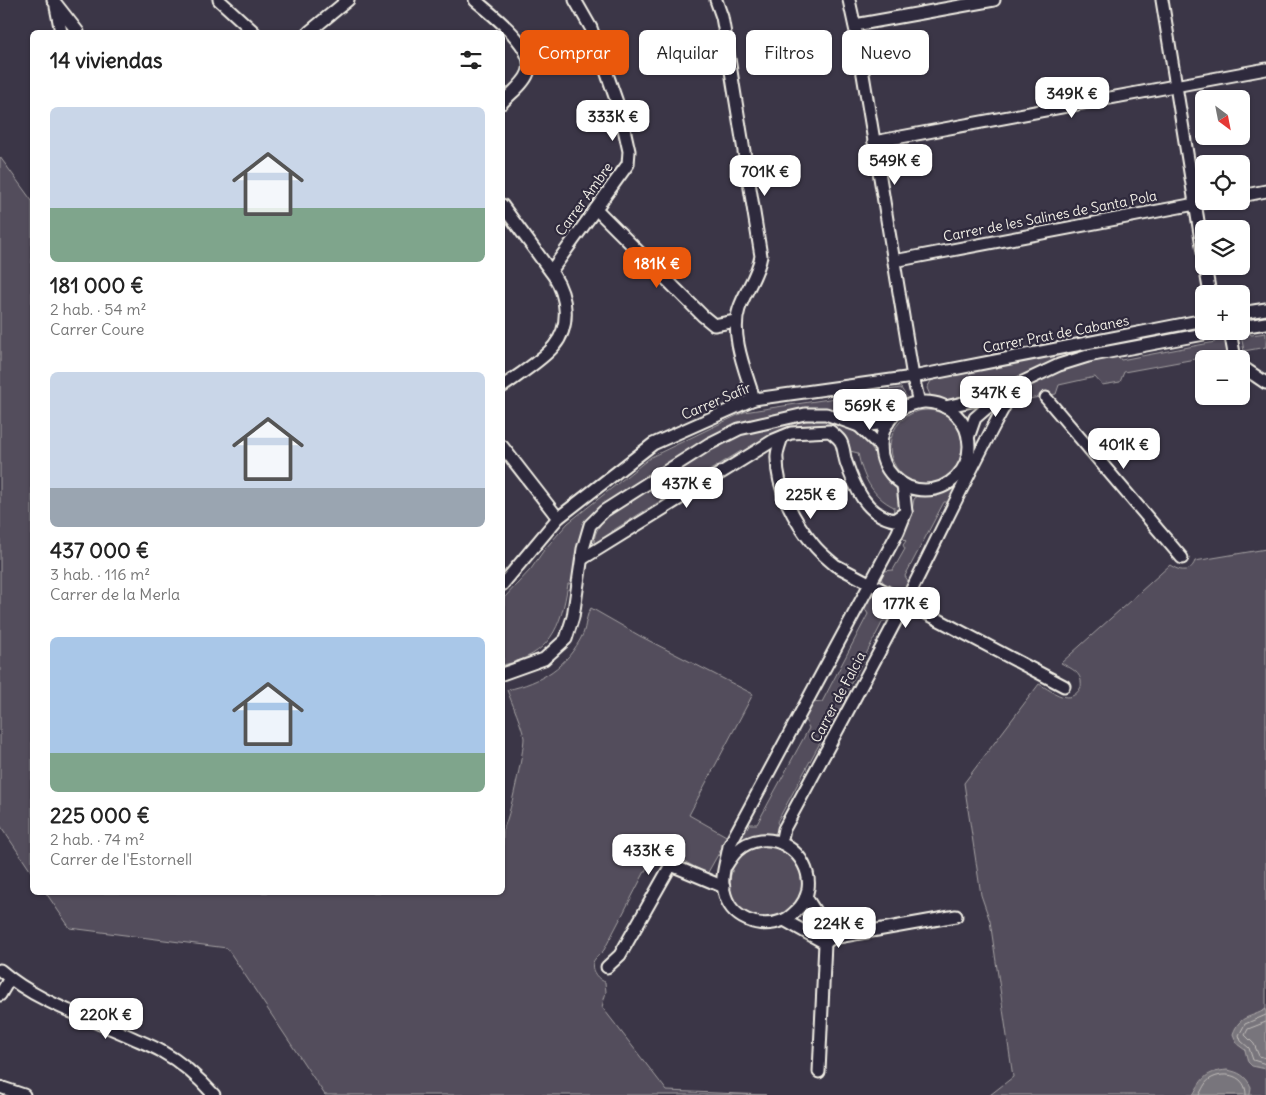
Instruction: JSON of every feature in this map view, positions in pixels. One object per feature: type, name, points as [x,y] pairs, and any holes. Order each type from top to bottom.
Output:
[{"type":"street","points":[[219,0],[252,30]]},
{"type":"street","points":[[311,30],[348,0]]},
{"type":"street","points":[[475,0],[513,35],[525,49],[529,60],[529,72],[505,100]]},
{"type":"street","name":"Carrer Ambre","points":[[550,271],[628,164],[629,151],[620,111],[591,28],[576,0]]},
{"type":"street","points":[[716,0],[725,34],[761,256],[759,267],[739,307],[736,321],[737,338],[754,399]]},
{"type":"street","points":[[849,0],[855,25],[913,377],[919,403]]},
{"type":"street","points":[[855,25],[994,0]]},
{"type":"street","points":[[1162,0],[1195,204]]},
{"type":"street","points":[[54,1],[61,30]]},
{"type":"street","points":[[54,1],[76,30]]},
{"type":"street","points":[[874,142],[1266,69]]},
{"type":"street","points":[[1250,194],[1266,191]]},
{"type":"street","name":"Carrer de les Salines de Santa Pola","points":[[894,261],[1195,204]]},
{"type":"street","points":[[505,209],[560,286],[566,303],[564,325],[555,345],[505,386]]},
{"type":"street","points":[[596,209],[714,325],[736,321]]},
{"type":"street","points":[[1250,312],[1266,309]]},
{"type":"street","name":"Carrer Prat de Cabanes","points":[[913,377],[1195,322]]},
{"type":"street","points":[[1250,326],[1266,323]]},
{"type":"street","points":[[945,407],[976,400],[1010,388],[1059,365],[1088,356],[1195,336]]},
{"type":"street","points":[[1250,372],[1266,383]]},
{"type":"street","name":"Carrer Safir","points":[[505,582],[558,518],[653,444],[754,399],[913,377]]},
{"type":"street","points":[[968,438],[975,418],[1010,388]]},
{"type":"street","points":[[1046,398],[1182,558]]},
{"type":"street","points":[[919,403],[932,403],[945,407],[956,415],[964,426],[968,438],[968,452],[964,466],[956,477],[944,486],[931,490],[916,489],[903,485],[887,469],[883,458],[881,447],[883,434],[888,423],[896,413],[907,406],[919,403]]},
{"type":"street","name":"Carrer de Falcia","points":[[781,843],[784,829],[905,602],[944,526],[962,485],[1005,405]]},
{"type":"street","points":[[505,673],[544,659],[566,639],[573,618],[582,559],[590,524],[604,511],[709,444],[739,429],[805,414],[826,414],[859,426],[881,447]]},
{"type":"street","points":[[859,426],[888,423]]},
{"type":"street","points":[[582,559],[774,440],[791,433],[830,431],[841,441],[845,460],[860,496],[872,509],[884,518],[894,520],[906,512]]},
{"type":"street","points":[[782,437],[776,457],[786,500],[798,524],[813,545],[835,566],[1064,686]]},
{"type":"street","points":[[505,450],[558,518]]},
{"type":"street","name":"Carrer de Falcia","points":[[726,866],[729,846],[898,532],[906,512],[903,485]]},
{"type":"street","points":[[769,840],[781,843],[798,854],[804,864],[808,876],[806,897],[800,907],[784,920],[775,924],[759,924],[746,920],[732,908],[724,891],[723,878],[726,866],[737,851],[744,846],[756,841],[769,840]]},
{"type":"street","points":[[607,967],[620,955],[671,865],[724,887]]},
{"type":"street","points":[[806,897],[828,941],[819,1072]]},
{"type":"street","points":[[784,920],[828,941],[956,916]]},
{"type":"street","points":[[0,970],[14,982],[59,1008],[99,1022],[161,1051],[199,1079],[214,1095]]},
{"type":"street","points":[[0,995],[10,978]]},
{"type":"street","points":[[0,1087],[24,1095]]},
{"type":"shaded area","points":[[0,157],[30,198],[30,870],[0,825]]},
{"type":"shaded area","points":[[1195,328],[1195,333],[1057,359],[1007,383],[957,402],[933,397],[927,388],[931,381],[938,378]]},
{"type":"shaded area","points":[[1266,333],[1266,347],[1244,350],[1242,340],[1250,340],[1250,334],[1251,335]]},
{"type":"shaded area","points":[[1216,340],[1226,340],[1227,350],[1195,350],[1195,359],[1124,372],[1120,382],[1102,385],[1095,377],[1059,385],[1056,394],[1018,401],[1013,397],[1015,392],[1070,367],[1118,356],[1121,360],[1215,342]]},
{"type":"shaded area","points":[[901,388],[906,396],[903,403],[885,414],[874,417],[857,418],[819,408],[747,420],[721,431],[658,469],[602,507],[574,583],[568,584],[562,614],[557,626],[542,647],[532,654],[505,664],[505,597],[531,569],[544,550],[568,523],[651,457],[744,412]]},
{"type":"shaded area","points":[[927,410],[948,416],[958,426],[964,447],[958,468],[948,478],[927,484],[906,478],[896,468],[890,447],[896,426],[906,416]]},
{"type":"shaded area","points":[[818,419],[833,422],[861,436],[875,454],[882,469],[898,492],[902,509],[893,515],[894,507],[886,503],[874,491],[865,477],[858,453],[850,451],[846,439],[840,432],[825,426],[807,430],[749,454],[741,451],[612,531],[612,541],[599,547],[594,543],[595,534],[599,526],[611,513],[725,441],[759,428]]},
{"type":"shaded area","points":[[957,487],[954,502],[944,502],[905,576],[910,584],[906,590],[899,592],[884,584],[881,578],[884,571],[893,570],[905,549],[903,545],[906,541],[902,537],[910,521],[914,499],[919,495],[938,495]]},
{"type":"shaded area","points":[[1266,549],[1266,1095],[990,1095],[1013,1077],[990,921],[981,895],[964,783],[1039,684],[1062,696],[1072,696],[1077,693],[1081,687],[1080,678],[1076,672],[1061,663],[1170,565],[1177,569],[1187,570],[1195,561]]},
{"type":"shaded area","points":[[871,595],[875,595],[895,605],[897,610],[893,620],[883,621],[845,695],[850,704],[841,720],[834,717],[777,822],[782,831],[777,834],[759,834],[743,840],[742,836],[748,824],[757,824],[809,728],[804,718],[812,703],[822,702],[868,614],[863,606]]},
{"type":"shaded area","points":[[591,608],[640,636],[753,694],[689,815],[728,837],[707,874],[668,852],[662,859],[658,859],[657,855],[653,856],[604,950],[593,962],[592,966],[594,973],[605,982],[606,992],[602,1007],[667,1091],[766,1095],[325,1095],[227,948],[70,928],[47,895],[505,895],[505,826],[516,785],[524,738],[507,690],[531,683],[561,664],[577,646],[583,634]]},
{"type":"shaded area","points":[[767,846],[781,849],[793,857],[801,869],[804,883],[801,897],[793,909],[781,917],[767,920],[753,917],[741,909],[733,897],[730,883],[733,869],[741,857],[753,849]]},
{"type":"water","points":[[1266,1009],[1266,1069],[1252,1066],[1248,1062],[1245,1050],[1237,1044],[1233,1034],[1242,1020]]},
{"type":"water","points":[[1227,1070],[1239,1073],[1244,1077],[1251,1087],[1250,1095],[1193,1095],[1206,1076],[1214,1072]]}]
